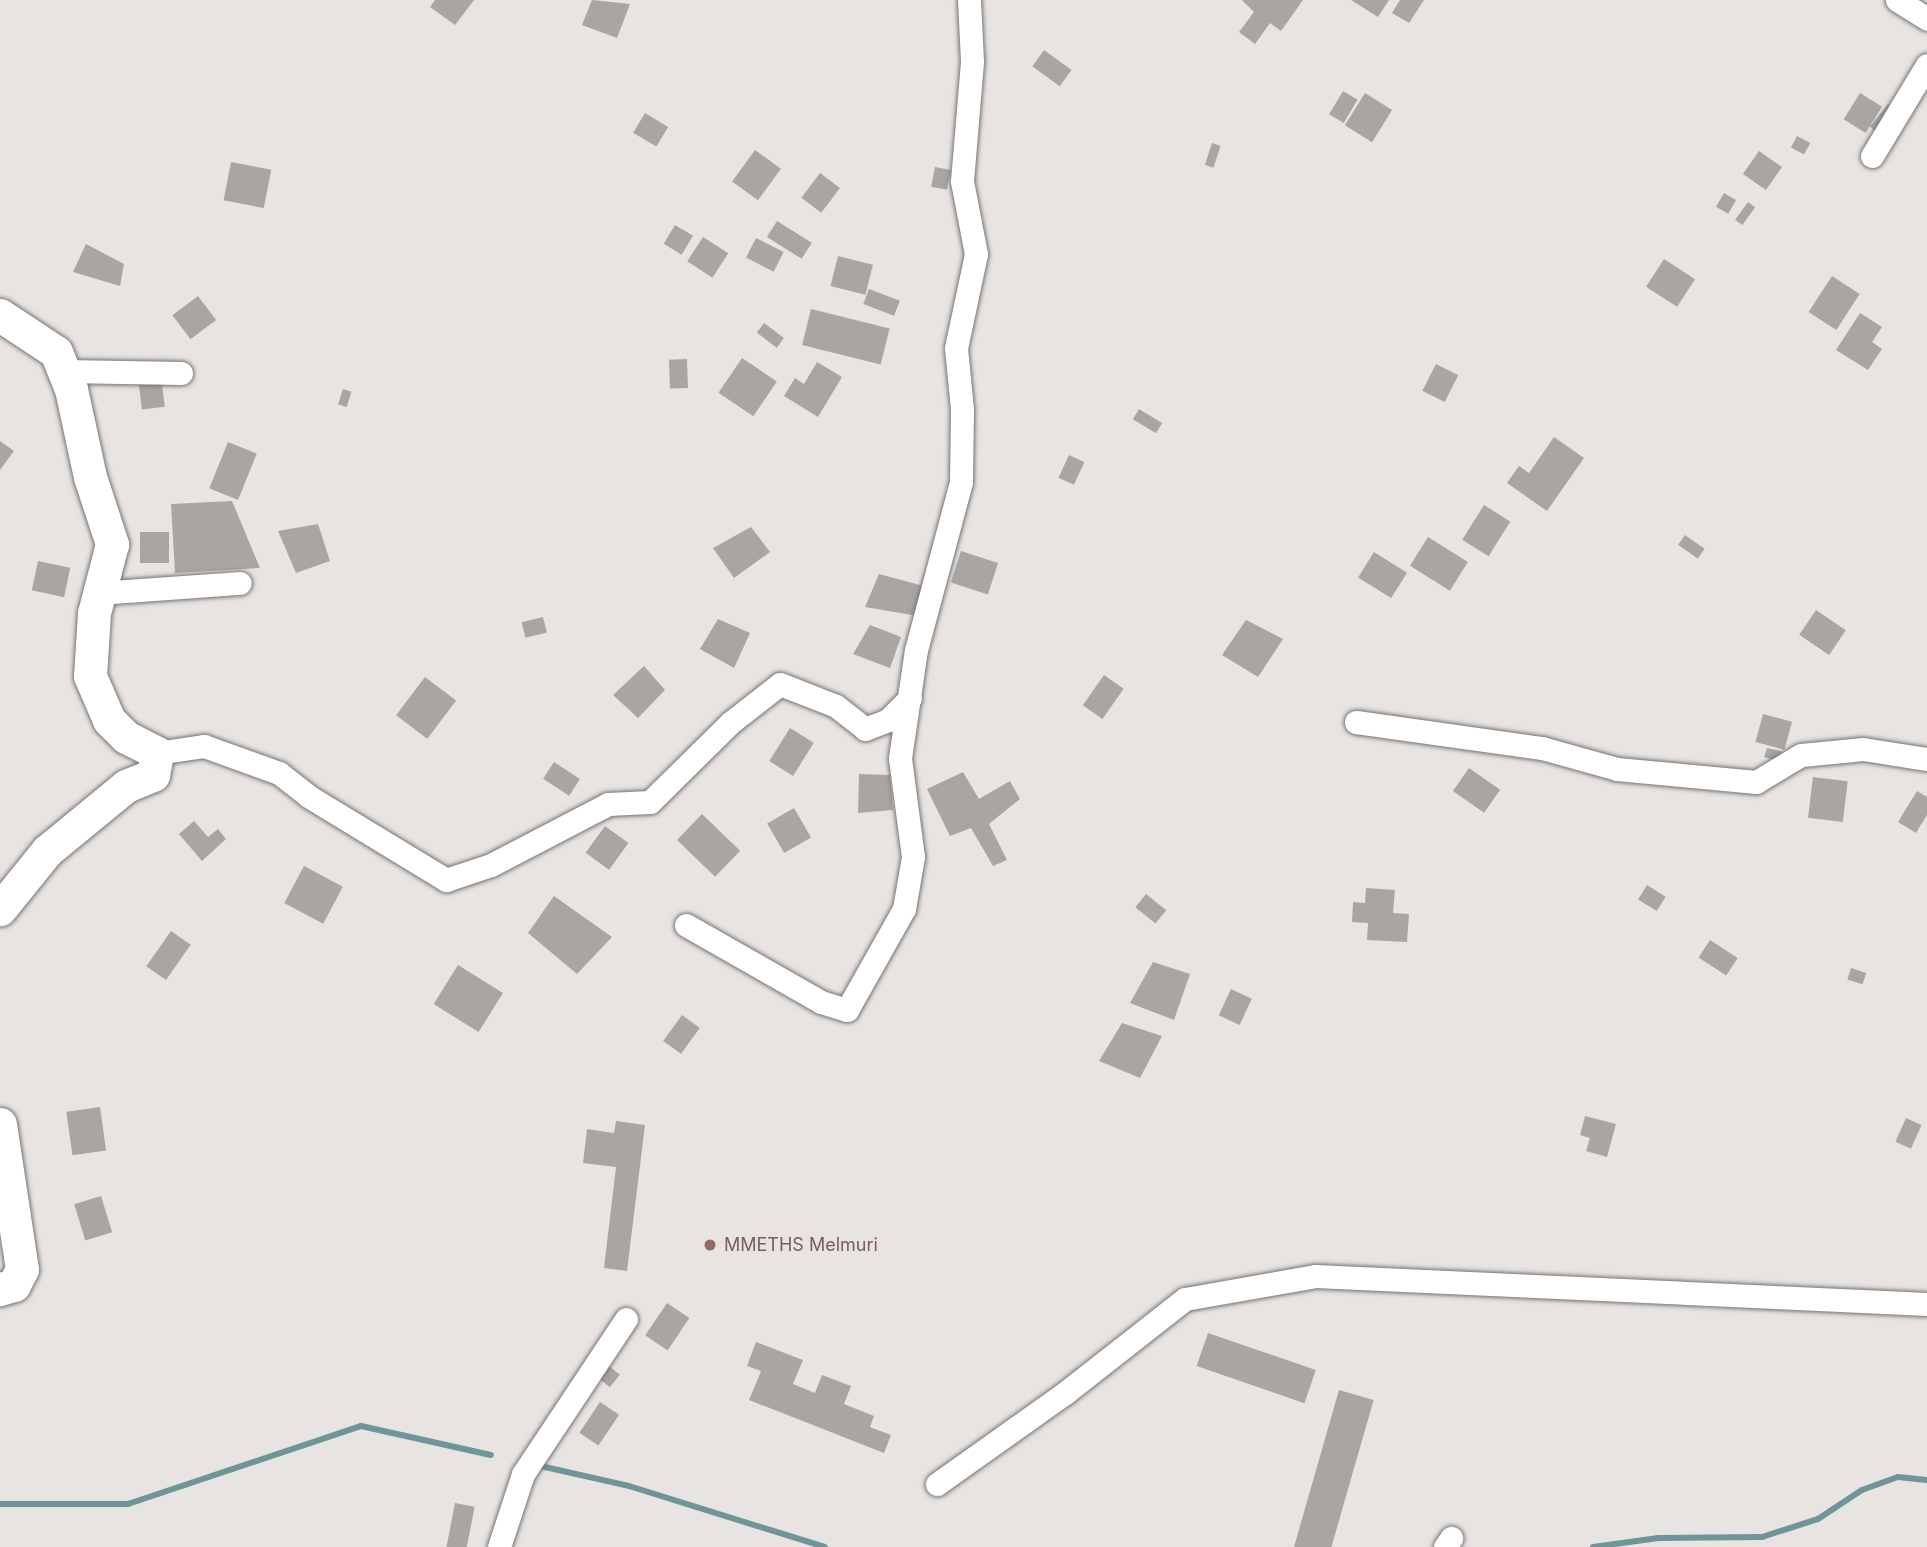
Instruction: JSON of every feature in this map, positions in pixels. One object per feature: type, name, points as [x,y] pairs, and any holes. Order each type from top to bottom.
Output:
[{"type":"street","points":[[686,926],[821,1002],[847,1010],[904,908],[913,857],[900,758],[916,650],[961,482],[962,409],[956,348],[976,254],[962,181],[972,61],[969,0]]},
{"type":"street","points":[[1897,0],[1927,19]]},
{"type":"street","points":[[1872,156],[1927,65]]},
{"type":"street","points":[[0,315],[56,352],[64,371],[111,544],[99,593],[90,676],[110,720],[126,737],[156,753],[204,746],[279,773],[308,796],[446,880],[491,865],[608,804],[650,802],[711,740],[780,684],[836,706],[865,729],[888,720],[910,698]]},
{"type":"street","points":[[64,371],[181,373]]},
{"type":"street","points":[[99,593],[240,583]]},
{"type":"street","points":[[1356,722],[1542,748],[1617,769],[1756,782],[1801,755],[1863,749],[1927,760]]},
{"type":"street","points":[[0,909],[47,851],[126,786],[153,775],[156,753]]},
{"type":"street","points":[[0,1124],[22,1269],[15,1285],[0,1289]]},
{"type":"street","points":[[937,1484],[1065,1393],[1185,1299],[1315,1276],[1927,1304]]},
{"type":"street","points":[[499,1547],[523,1474],[625,1319]]},
{"type":"building","points":[[435,0],[474,0],[455,25],[430,7]]},
{"type":"building","points":[[592,0],[630,4],[617,38],[582,25]]},
{"type":"building","points":[[1242,0],[1303,0],[1281,31],[1270,23],[1255,44],[1239,32],[1254,12]]},
{"type":"building","points":[[1351,0],[1389,0],[1378,17]]},
{"type":"building","points":[[1400,0],[1424,0],[1409,23],[1392,13]]},
{"type":"building","points":[[1044,50],[1072,70],[1060,86],[1032,66]]},
{"type":"building","points":[[1343,91],[1358,100],[1344,123],[1329,114]]},
{"type":"building","points":[[1365,93],[1392,110],[1372,142],[1345,125]]},
{"type":"building","points":[[1860,93],[1882,107],[1866,133],[1844,119]]},
{"type":"building","points":[[1888,104],[1898,112],[1880,135],[1870,127]]},
{"type":"building","points":[[645,113],[668,127],[656,147],[633,133]]},
{"type":"building","points":[[1797,136],[1810,143],[1804,155],[1791,147]]},
{"type":"building","points":[[1212,143],[1221,146],[1213,168],[1205,165]]},
{"type":"building","points":[[755,150],[781,169],[758,200],[732,182]]},
{"type":"building","points":[[1759,151],[1782,167],[1766,190],[1743,174]]},
{"type":"building","points":[[231,162],[271,170],[264,208],[224,200]]},
{"type":"building","points":[[935,167],[951,170],[947,190],[931,187]]},
{"type":"building","points":[[820,173],[840,188],[821,213],[801,198]]},
{"type":"building","points":[[1724,193],[1736,200],[1728,214],[1716,207]]},
{"type":"building","points":[[1748,202],[1755,207],[1742,225],[1735,220]]},
{"type":"building","points":[[777,221],[812,243],[802,259],[767,237]]},
{"type":"building","points":[[675,225],[693,236],[682,255],[664,244]]},
{"type":"building","points":[[703,237],[728,253],[712,278],[687,261]]},
{"type":"building","points":[[756,238],[784,252],[774,272],[746,258]]},
{"type":"building","points":[[86,244],[124,264],[120,286],[73,272]]},
{"type":"building","points":[[838,256],[873,265],[865,295],[831,286]]},
{"type":"building","points":[[1664,259],[1695,279],[1677,307],[1646,287]]},
{"type":"building","points":[[1832,276],[1860,294],[1836,330],[1809,312]]},
{"type":"building","points":[[869,289],[900,301],[894,316],[863,304]]},
{"type":"building","points":[[198,296],[216,320],[190,339],[172,315]]},
{"type":"building","points":[[811,309],[890,329],[881,364],[802,345]]},
{"type":"building","points":[[1860,313],[1882,327],[1872,342],[1882,349],[1868,370],[1836,350]]},
{"type":"building","points":[[764,323],[784,338],[777,348],[757,333]]},
{"type":"building","points":[[742,358],[777,381],[753,416],[719,393]]},
{"type":"building","points":[[687,359],[688,388],[670,389],[669,360]]},
{"type":"building","points":[[817,362],[842,377],[818,417],[784,396],[795,378],[804,384]]},
{"type":"building","points":[[1436,364],[1458,375],[1445,402],[1422,391]]},
{"type":"building","points":[[161,376],[165,407],[142,410],[138,379]]},
{"type":"building","points":[[343,389],[352,392],[347,407],[338,404]]},
{"type":"building","points":[[1139,409],[1162,423],[1156,433],[1133,419]]},
{"type":"building","points":[[1554,437],[1584,458],[1547,511],[1507,483],[1519,466],[1529,473]]},
{"type":"building","points":[[0,441],[14,451],[0,470]]},
{"type":"building","points":[[228,442],[257,454],[238,500],[209,488]]},
{"type":"building","points":[[1069,455],[1084,462],[1074,485],[1058,478]]},
{"type":"building","points":[[232,501],[260,568],[175,573],[171,504]]},
{"type":"building","points":[[1484,505],[1510,521],[1489,556],[1462,540]]},
{"type":"building","points":[[318,524],[330,561],[296,573],[278,531]]},
{"type":"building","points":[[751,527],[770,552],[734,578],[713,548]]},
{"type":"building","points":[[140,532],[169,532],[169,563],[140,563]]},
{"type":"building","points":[[1685,535],[1705,549],[1698,559],[1678,545]]},
{"type":"building","points":[[1428,537],[1468,562],[1450,591],[1410,566]]},
{"type":"building","points":[[961,551],[998,563],[988,594],[951,582]]},
{"type":"building","points":[[1374,552],[1407,573],[1391,598],[1358,577]]},
{"type":"building","points":[[38,561],[70,568],[64,597],[32,590]]},
{"type":"building","points":[[879,574],[931,588],[924,617],[865,607]]},
{"type":"building","points":[[1816,610],[1846,630],[1829,655],[1799,635]]},
{"type":"building","points":[[543,617],[547,633],[526,638],[522,622]]},
{"type":"building","points":[[718,619],[750,633],[734,668],[700,649]]},
{"type":"building","points":[[1246,620],[1283,639],[1258,677],[1222,655]]},
{"type":"building","points":[[870,625],[901,637],[890,668],[853,654]]},
{"type":"building","points":[[644,666],[665,690],[638,718],[613,695]]},
{"type":"building","points":[[1104,675],[1124,689],[1102,719],[1083,705]]},
{"type":"building","points":[[425,677],[456,700],[427,739],[396,715]]},
{"type":"building","points":[[1763,714],[1792,722],[1784,750],[1755,742]]},
{"type":"building","points":[[790,728],[814,743],[793,776],[769,761]]},
{"type":"building","points":[[1767,748],[1781,751],[1779,761],[1764,757]]},
{"type":"building","points":[[554,762],[580,779],[569,796],[543,779]]},
{"type":"building","points":[[1469,768],[1500,790],[1484,813],[1453,791]]},
{"type":"building","points":[[963,772],[979,799],[1010,781],[1020,799],[989,824],[1007,860],[993,866],[971,828],[950,836],[927,789]]},
{"type":"building","points":[[859,774],[890,775],[893,810],[858,813]]},
{"type":"building","points":[[1813,777],[1848,781],[1843,822],[1808,818]]},
{"type":"building","points":[[1917,791],[1927,797],[1927,815],[1916,833],[1898,822]]},
{"type":"building","points":[[794,808],[811,837],[784,853],[767,824]]},
{"type":"building","points":[[702,814],[740,851],[715,877],[677,840]]},
{"type":"building","points":[[194,821],[208,837],[218,829],[226,839],[202,861],[179,834]]},
{"type":"building","points":[[605,826],[628,843],[609,870],[586,853]]},
{"type":"building","points":[[304,866],[343,887],[323,924],[284,903]]},
{"type":"building","points":[[1647,885],[1666,897],[1657,911],[1638,899]]},
{"type":"building","points":[[1366,888],[1395,890],[1393,913],[1409,914],[1407,942],[1367,940],[1368,923],[1352,922],[1353,902],[1365,903]]},
{"type":"building","points":[[1146,894],[1166,910],[1156,924],[1135,907]]},
{"type":"building","points":[[554,896],[612,937],[577,974],[528,933]]},
{"type":"building","points":[[171,931],[191,945],[166,980],[146,966]]},
{"type":"building","points":[[1710,940],[1738,958],[1726,976],[1699,958]]},
{"type":"building","points":[[1153,962],[1190,974],[1174,1020],[1130,1003]]},
{"type":"building","points":[[458,965],[503,993],[479,1032],[434,1004]]},
{"type":"building","points":[[1851,968],[1866,973],[1863,984],[1847,979]]},
{"type":"building","points":[[1231,989],[1252,999],[1240,1025],[1219,1015]]},
{"type":"building","points":[[682,1015],[700,1028],[681,1054],[663,1041]]},
{"type":"building","points":[[1122,1023],[1162,1036],[1140,1078],[1099,1061]]},
{"type":"building","points":[[100,1107],[106,1151],[72,1155],[66,1112]]},
{"type":"building","points":[[1585,1116],[1616,1124],[1607,1157],[1586,1151],[1590,1138],[1580,1135]]},
{"type":"building","points":[[1906,1118],[1922,1125],[1911,1149],[1895,1142]]},
{"type":"building","points":[[616,1121],[645,1125],[627,1271],[604,1268],[616,1167],[583,1163],[587,1129],[614,1133]]},
{"type":"building","points":[[101,1196],[112,1232],[85,1241],[74,1204]]},
{"type":"building","points":[[667,1303],[689,1318],[668,1350],[645,1335]]},
{"type":"building","points":[[1208,1333],[1316,1370],[1304,1403],[1197,1366]]},
{"type":"building","points":[[756,1342],[803,1360],[793,1384],[815,1393],[822,1375],[851,1386],[844,1404],[874,1416],[870,1427],[891,1435],[884,1453],[749,1400],[761,1371],[747,1366]]},
{"type":"building","points":[[609,1366],[620,1375],[610,1387],[599,1378]]},
{"type":"building","points":[[1339,1390],[1374,1400],[1331,1547],[1294,1547]]},
{"type":"building","points":[[600,1402],[619,1415],[598,1446],[579,1433]]},
{"type":"building","points":[[455,1503],[475,1507],[467,1547],[446,1547]]},
{"type":"waterway","points":[[0,1504],[128,1504],[361,1426],[491,1455]]},
{"type":"waterway","points":[[536,1465],[629,1486],[825,1547]]},
{"type":"waterway","points":[[1593,1547],[1658,1538],[1762,1537],[1818,1519],[1862,1490],[1898,1477],[1927,1480]]},
{"type":"place","name":"MMETHS Melmuri","points":[[710,1245]]}]
